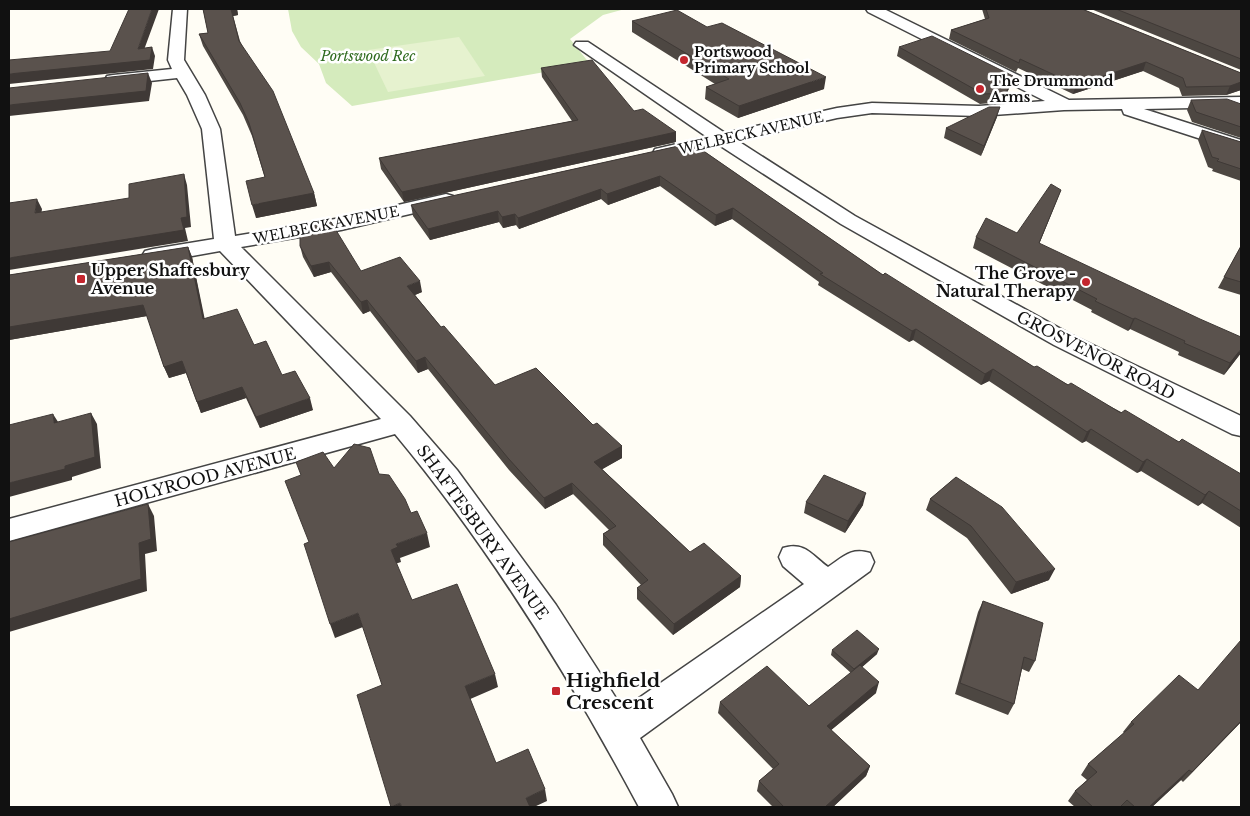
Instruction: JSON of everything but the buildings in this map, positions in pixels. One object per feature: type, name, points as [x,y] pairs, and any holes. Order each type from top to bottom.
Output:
[{"type":"street","points":[[180,9],[176,60],[196,95],[211,129],[225,244]]},
{"type":"street","points":[[873,9],[1064,105]]},
{"type":"street","name":"GROSVENOR ROAD","points":[[582,45],[722,139],[848,220],[1063,340],[1241,427]]},
{"type":"street","points":[[96,82],[182,73]]},
{"type":"street","name":"WELBECK AVENUE","points":[[646,156],[837,113],[872,108],[979,111],[1064,105],[1241,102]]},
{"type":"street","points":[[1115,104],[1241,146]]},
{"type":"street","name":"WELBECK AVENUE","points":[[129,260],[341,224],[465,196]]},
{"type":"street","name":"SHAFTESBURY AVENUE","points":[[225,244],[401,423],[447,477],[545,616],[618,733],[658,807]]},
{"type":"street","name":"HOLYROOD AVENUE","points":[[9,530],[401,423]]},
{"type":"street","points":[[794,557],[828,585]]},
{"type":"street","points":[[618,733],[860,562]]},
{"type":"green space","name":"Portswood Rec","points":[[288,9],[625,9],[603,15],[570,39],[590,64],[352,106],[326,83],[319,64],[301,47],[292,31]]},
{"type":"green space","points":[[459,37],[485,76],[388,92],[368,50]]},
{"type":"place","name":"Portswood Primary School","points":[[684,60]]},
{"type":"place","name":"The Drummond Arms","points":[[980,89]]},
{"type":"place","name":"Upper Shaftesbury Avenue","points":[[81,279]]},
{"type":"place","name":"The Grove - Natural Therapy","points":[[1086,282]]},
{"type":"place","name":"Highfield Crescent","points":[[556,691]]}]
